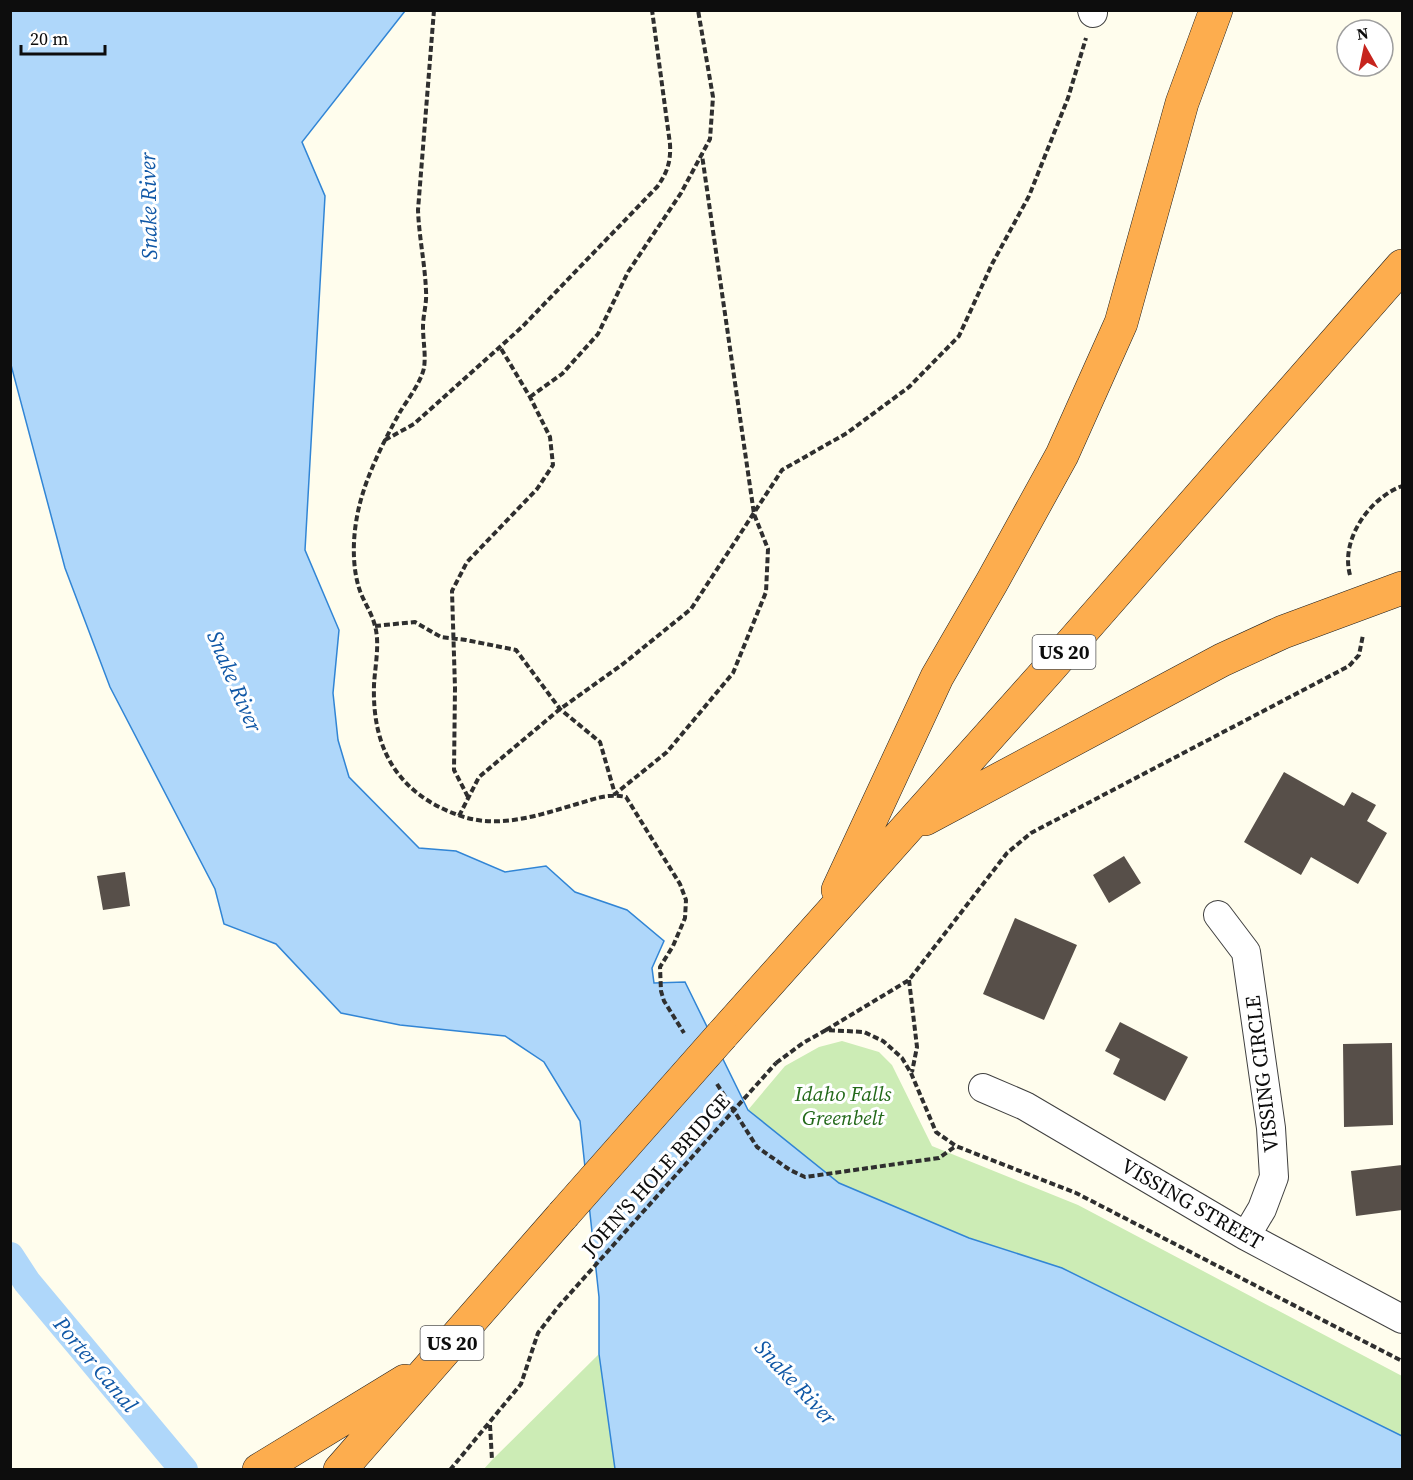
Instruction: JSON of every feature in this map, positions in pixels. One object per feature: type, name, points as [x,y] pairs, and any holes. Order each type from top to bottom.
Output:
[{"type":"highway","points":[[823,923],[937,677],[1062,455],[1121,323],[1182,103],[1216,10]]},
{"type":"highway","name":"US 20","points":[[340,1470],[1402,266]]},
{"type":"highway","points":[[905,830],[1222,660],[1283,632],[1402,588]]},
{"type":"highway","points":[[259,1470],[435,1363]]},
{"type":"street","name":"VISSING CIRCLE","points":[[1218,915],[1246,952],[1271,1128],[1274,1177],[1262,1209],[1246,1236]]},
{"type":"street","name":"VISSING STREET","points":[[983,1088],[1045,1117],[1246,1236],[1402,1319]]},
{"type":"path","points":[[434,10],[418,210],[419,236],[427,293],[423,326],[423,370],[385,440],[360,503],[353,545],[359,588],[375,626],[377,640],[374,688],[378,729],[386,753],[398,775],[411,790],[459,816],[492,822],[519,820],[615,794],[667,752],[733,673],[766,592],[768,549],[754,514],[702,154]]},
{"type":"path","points":[[385,440],[414,424],[522,327],[657,188],[666,174],[671,159],[670,144],[652,10]]},
{"type":"path","points":[[530,397],[562,374],[598,334],[628,272],[681,194],[710,139],[713,97],[698,10]]},
{"type":"path","points":[[459,816],[479,777],[560,709],[622,664],[691,609],[782,470],[847,433],[909,387],[959,336],[992,264],[1029,196],[1068,98],[1093,12]]},
{"type":"path","points":[[469,797],[454,770],[455,688],[452,591],[467,562],[537,489],[553,465],[550,437],[530,397],[500,347]]},
{"type":"path","points":[[1351,581],[1347,565],[1351,542],[1362,517],[1378,499],[1402,486]]},
{"type":"path","points":[[375,626],[415,622],[441,637],[516,650],[560,709],[600,742],[615,794]]},
{"type":"path","points":[[911,1073],[917,1047],[909,980],[1007,853],[1031,833],[1349,666],[1359,655],[1363,639],[1362,628]]},
{"type":"path","points":[[615,794],[626,797],[634,807],[680,884],[686,900],[685,918],[673,946],[660,967],[661,991],[664,1001],[688,1040]]},
{"type":"path","name":"JOHN'S HOLE BRIDGE","points":[[450,1470],[490,1424],[520,1384],[538,1333],[558,1307],[776,1062],[803,1043],[909,980]]},
{"type":"path","points":[[826,1030],[864,1032],[883,1041],[902,1058],[911,1073],[936,1132],[956,1146],[1076,1192],[1402,1362]]},
{"type":"path","points":[[713,1079],[757,1147],[790,1170],[806,1177],[939,1158],[956,1146]]},
{"type":"path","points":[[490,1424],[492,1460]]},
{"type":"green space","name":"Idaho Falls Greenbelt","points":[[842,1041],[879,1052],[892,1065],[932,1146],[1078,1205],[1402,1376],[1402,1436],[1062,1268],[969,1238],[839,1183],[748,1110],[785,1066],[819,1047]]},
{"type":"green space","points":[[599,1354],[615,1469],[483,1470],[492,1460]]},
{"type":"water","name":"Snake River","points":[[10,11],[405,11],[302,142],[325,196],[305,550],[339,630],[333,693],[338,740],[349,777],[419,848],[456,851],[505,872],[546,866],[575,892],[627,910],[664,941],[652,968],[654,983],[685,982],[748,1110],[839,1183],[969,1238],[1062,1268],[1402,1436],[1402,1469],[615,1469],[599,1354],[599,1297],[580,1121],[544,1062],[505,1036],[400,1025],[341,1013],[276,944],[224,924],[215,889],[110,687],[65,568],[11,365]]},
{"type":"building","points":[[1284,772],[1344,806],[1352,792],[1376,805],[1367,821],[1387,833],[1358,884],[1311,857],[1301,875],[1244,842]]},
{"type":"building","points":[[1124,856],[1141,883],[1109,903],[1093,875]]},
{"type":"building","points":[[125,872],[130,906],[103,910],[97,876]]},
{"type":"building","points":[[1015,918],[1077,945],[1044,1020],[983,994]]},
{"type":"building","points":[[1120,1022],[1188,1057],[1165,1101],[1113,1074],[1120,1059],[1105,1051]]},
{"type":"building","points":[[1392,1043],[1393,1125],[1344,1127],[1343,1044]]},
{"type":"building","points":[[1402,1165],[1402,1210],[1356,1216],[1351,1171]]},
{"type":"waterway","name":"Porter Canal","points":[[10,1256],[27,1282],[184,1470]]}]
